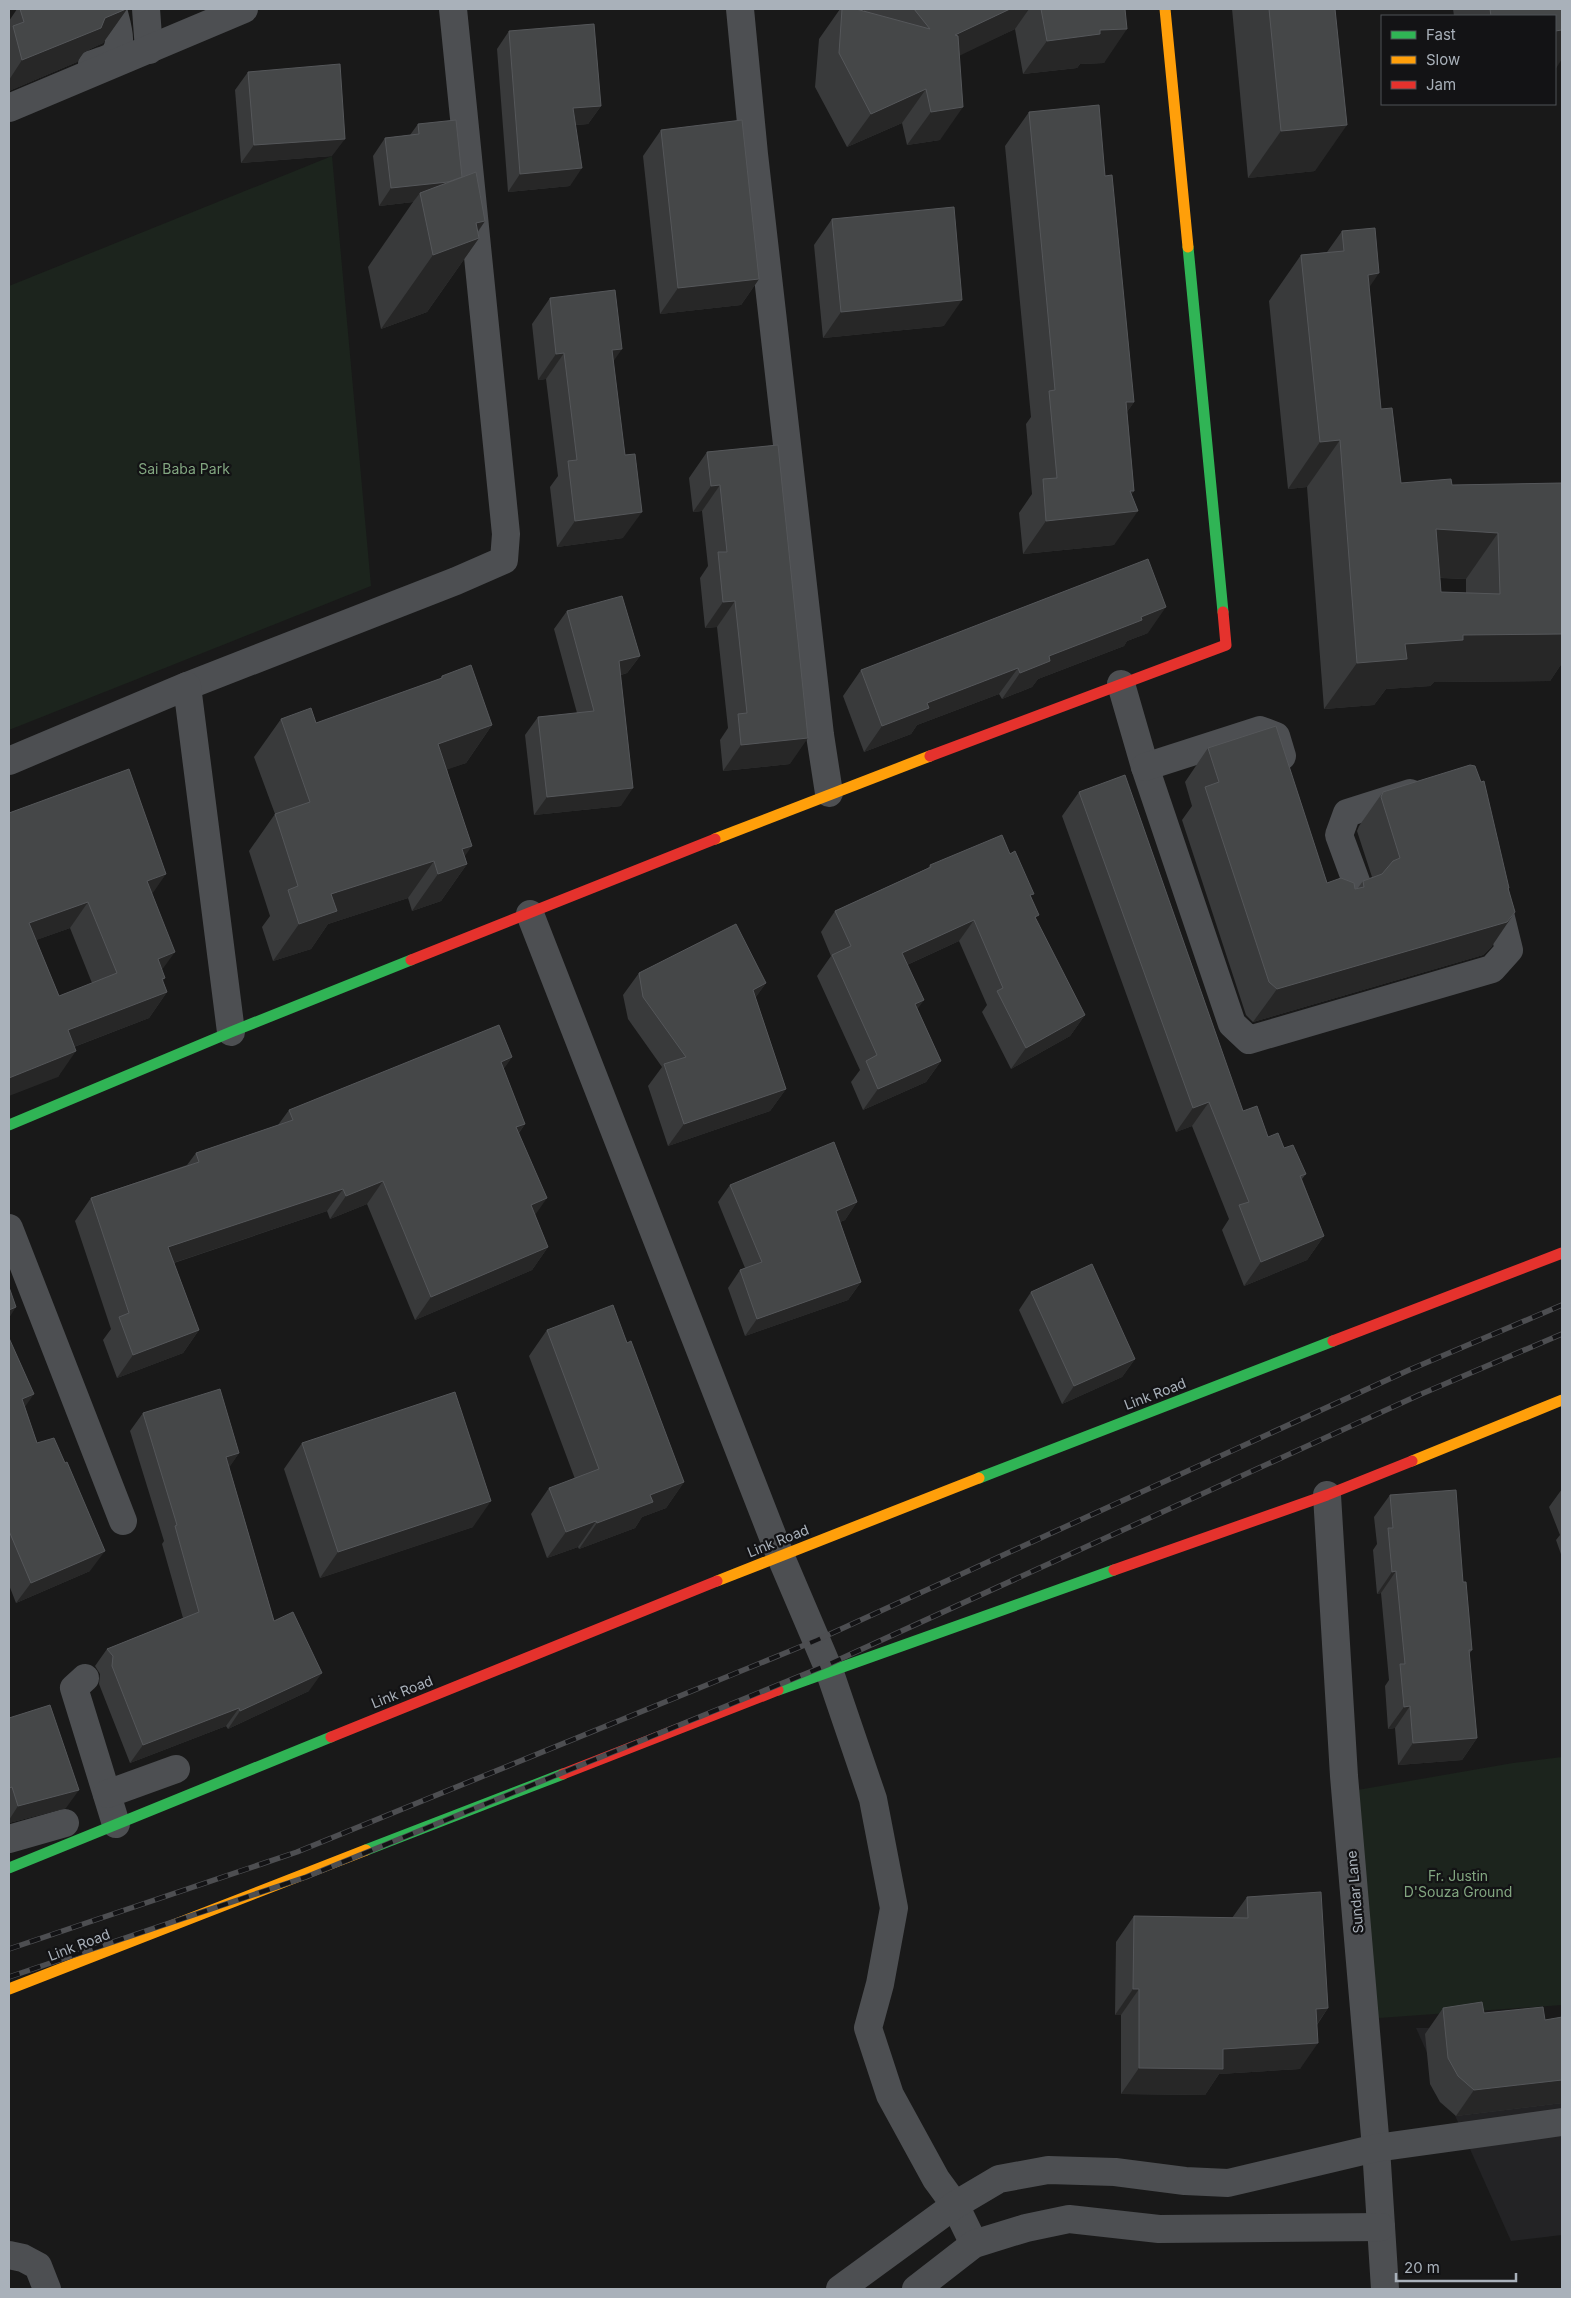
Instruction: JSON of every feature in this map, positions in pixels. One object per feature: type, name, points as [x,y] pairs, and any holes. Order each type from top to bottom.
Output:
[{"type":"main road","points":[[9,1125],[231,1032],[829,793],[1226,644],[1165,9]]},
{"type":"main road","name":"Link Road","points":[[9,1868],[780,1556],[1562,1253]]},
{"type":"main road","name":"Link Road","points":[[9,1988],[829,1670],[1327,1495],[1562,1400]]},
{"type":"street","points":[[9,108],[111,57],[118,50],[119,36],[113,9]]},
{"type":"street","points":[[146,9],[149,50]]},
{"type":"street","points":[[9,761],[187,686],[456,581],[504,560],[506,534],[453,9]]},
{"type":"street","points":[[740,9],[755,164],[820,735],[829,793]]},
{"type":"street","points":[[9,94],[58,82],[149,50],[235,11]]},
{"type":"street","points":[[1121,684],[1145,767],[1232,1024],[1248,1040],[1492,969],[1509,950],[1488,864]]},
{"type":"street","points":[[187,686],[231,1032]]},
{"type":"street","points":[[1145,767],[1260,730],[1276,736],[1290,783]]},
{"type":"street","points":[[1317,878],[1323,898],[1331,901],[1352,893],[1357,884],[1339,835],[1348,813],[1437,785]]},
{"type":"street","points":[[530,914],[780,1556],[829,1670],[873,1798],[894,1908],[880,1984],[868,2028],[890,2095],[936,2179],[955,2206],[974,2244]]},
{"type":"street","points":[[9,1228],[123,1521]]},
{"type":"street","name":"Sundar Lane","points":[[1327,1495],[1344,1776],[1376,2148],[1385,2289]]},
{"type":"street","points":[[86,1678],[74,1688],[116,1824]]},
{"type":"street","points":[[107,1794],[176,1769]]},
{"type":"street","points":[[9,1840],[65,1823]]},
{"type":"street","points":[[840,2289],[955,2206],[999,2179],[1048,2170],[1115,2172],[1185,2182],[1228,2183],[1376,2148],[1562,2122]]},
{"type":"street","points":[[916,2289],[974,2244],[1026,2228],[1069,2219],[1160,2230],[1381,2227]]},
{"type":"street","points":[[9,2255],[23,2258],[38,2266],[47,2289]]},
{"type":"shaded area","points":[[1416,2028],[1562,2028],[1562,2235],[1511,2241]]},
{"type":"green space","name":"Sai Baba Park","points":[[332,156],[371,586],[9,730],[9,286]]},
{"type":"green space","name":"Fr. Justin D'Souza Ground","points":[[1562,1757],[1562,2005],[1365,2019],[1346,1792],[1513,1763]]},
{"type":"building","points":[[20,9],[126,9],[105,18],[101,28],[22,60],[13,26],[24,22]]},
{"type":"building","points":[[842,9],[856,9],[930,29],[914,9],[1010,9],[955,35],[958,36],[963,107],[931,112],[926,89],[871,114],[839,53]]},
{"type":"building","points":[[1041,9],[1125,9],[1127,29],[1100,30],[1100,34],[1047,41]]},
{"type":"building","points":[[1269,9],[1335,9],[1347,125],[1281,131]]},
{"type":"building","points":[[1490,9],[1562,9],[1562,30],[1556,31],[1556,15],[1491,15]]},
{"type":"building","points":[[594,24],[601,106],[573,108],[582,168],[520,174],[509,31]]},
{"type":"building","points":[[340,64],[345,139],[254,145],[248,72]]},
{"type":"building","points":[[1099,105],[1105,176],[1112,175],[1134,402],[1126,402],[1134,491],[1130,491],[1138,511],[1046,521],[1043,479],[1057,478],[1049,391],[1055,390],[1029,112]]},
{"type":"building","points":[[456,120],[462,177],[448,182],[391,188],[385,138],[419,134],[418,124]]},
{"type":"building","points":[[742,120],[759,279],[678,288],[661,130]]},
{"type":"building","points":[[476,172],[485,221],[476,223],[479,238],[433,255],[420,193]]},
{"type":"building","points":[[954,207],[962,300],[841,312],[832,219]]},
{"type":"building","points":[[1375,228],[1379,273],[1368,275],[1381,409],[1392,408],[1401,483],[1451,479],[1452,485],[1562,483],[1562,634],[1463,635],[1463,640],[1405,644],[1407,659],[1357,663],[1340,440],[1320,442],[1301,255],[1344,251],[1342,231]],"holes":[[[1436,529],[1498,533],[1500,594],[1441,592]]]},
{"type":"building","points":[[615,290],[622,349],[612,350],[625,455],[635,454],[642,512],[575,521],[568,461],[577,460],[564,353],[556,354],[550,298]]},
{"type":"building","points":[[778,445],[808,738],[741,745],[738,714],[747,713],[735,601],[723,602],[718,552],[727,552],[720,485],[711,486],[707,452]]},
{"type":"building","points":[[1148,559],[1166,607],[1141,617],[1142,620],[1049,656],[1050,661],[1020,673],[1018,668],[927,703],[929,708],[882,726],[861,670]]},
{"type":"building","points":[[622,596],[640,656],[619,661],[633,788],[547,797],[538,717],[594,711],[567,611]]},
{"type":"building","points":[[471,665],[492,725],[438,744],[472,846],[462,849],[467,864],[438,874],[434,861],[331,894],[337,911],[299,924],[288,890],[298,886],[275,814],[310,802],[281,719],[311,708],[316,723],[442,678],[442,676]]},
{"type":"building","points":[[1276,726],[1327,883],[1341,878],[1354,883],[1355,889],[1364,887],[1363,881],[1382,874],[1393,861],[1400,858],[1381,797],[1383,792],[1470,765],[1475,766],[1481,782],[1484,781],[1515,912],[1507,922],[1277,989],[1269,982],[1205,787],[1219,782],[1208,748]]},
{"type":"building","points":[[129,769],[166,874],[147,881],[175,952],[158,959],[165,978],[162,979],[167,992],[68,1030],[76,1051],[9,1078],[9,813]],"holes":[[[88,902],[117,973],[59,996],[29,923]]]},
{"type":"building","points":[[1125,775],[1243,1111],[1257,1106],[1268,1137],[1278,1133],[1284,1148],[1293,1145],[1306,1174],[1300,1176],[1324,1236],[1261,1262],[1239,1205],[1249,1202],[1209,1102],[1193,1108],[1079,792]]},
{"type":"building","points":[[1002,835],[1010,854],[1015,851],[1034,894],[1030,895],[1039,915],[1035,917],[1085,1015],[1026,1048],[997,991],[1003,988],[974,920],[902,953],[924,1000],[915,1004],[941,1061],[878,1089],[866,1061],[877,1055],[832,955],[851,946],[835,911],[931,867],[930,865]]},
{"type":"building","points":[[736,924],[766,983],[753,990],[786,1089],[684,1124],[664,1064],[686,1057],[643,997],[639,973]]},
{"type":"building","points":[[499,1025],[512,1057],[501,1062],[525,1124],[516,1127],[547,1198],[531,1205],[548,1247],[431,1297],[383,1181],[346,1196],[343,1189],[168,1247],[199,1330],[133,1355],[119,1317],[129,1313],[91,1198],[199,1162],[196,1153],[293,1120],[289,1110]]},
{"type":"building","points":[[834,1142],[857,1202],[836,1211],[861,1282],[757,1319],[740,1270],[762,1262],[730,1185]]},
{"type":"building","points":[[1092,1264],[1135,1359],[1074,1386],[1031,1292]]},
{"type":"building","points":[[9,1287],[16,1307],[9,1310]]},
{"type":"building","points":[[613,1305],[627,1343],[631,1341],[684,1482],[650,1495],[653,1502],[597,1523],[596,1521],[566,1532],[549,1488],[599,1469],[547,1330]]},
{"type":"building","points":[[9,1338],[34,1394],[22,1399],[37,1443],[54,1438],[65,1463],[67,1462],[105,1551],[31,1583],[9,1531]]},
{"type":"building","points":[[220,1389],[239,1453],[226,1457],[274,1621],[293,1612],[322,1673],[240,1711],[239,1708],[143,1745],[112,1666],[113,1656],[107,1649],[199,1612],[175,1526],[177,1525],[143,1413]]},
{"type":"building","points":[[455,1392],[491,1501],[338,1552],[302,1443]]},
{"type":"building","points":[[1456,1490],[1463,1582],[1466,1582],[1472,1650],[1469,1650],[1477,1738],[1413,1743],[1410,1706],[1404,1707],[1400,1664],[1405,1664],[1396,1571],[1392,1572],[1388,1528],[1393,1528],[1390,1495]]},
{"type":"building","points":[[50,1705],[79,1790],[18,1806],[12,1787],[9,1788],[9,1718]]},
{"type":"building","points":[[1321,1892],[1328,2008],[1316,2009],[1318,2043],[1223,2049],[1223,2069],[1139,2068],[1139,1989],[1133,1989],[1134,1916],[1248,1918],[1247,1897]]},
{"type":"building","points":[[1482,2002],[1484,2013],[1543,2007],[1545,2020],[1562,2017],[1562,2080],[1474,2090],[1458,2076],[1448,2058],[1443,2008]]},
{"type":"railway","points":[[9,1949],[297,1852],[817,1640],[1409,1370],[1562,1305]]},
{"type":"railway","points":[[9,1977],[306,1877],[827,1665],[1419,1395],[1562,1334]]},
{"type":"traffic: fast","points":[[1188,247],[1223,612]]},
{"type":"traffic: fast","points":[[9,1125],[231,1032],[411,960]]},
{"type":"traffic: fast","points":[[979,1478],[1333,1341]]},
{"type":"traffic: fast","points":[[778,1690],[1114,1570]]},
{"type":"traffic: fast","points":[[9,1868],[331,1737]]},
{"type":"traffic: fast","points":[[366,1850],[563,1774]]},
{"type":"traffic: slow","points":[[1165,9],[1188,247]]},
{"type":"traffic: slow","points":[[715,839],[930,756]]},
{"type":"traffic: slow","points":[[1412,1461],[1562,1400]]},
{"type":"traffic: slow","points":[[717,1581],[979,1478]]},
{"type":"traffic: slow","points":[[9,1989],[366,1850]]},
{"type":"traffic: jam","points":[[930,756],[1226,645],[1223,612]]},
{"type":"traffic: jam","points":[[411,960],[715,839]]},
{"type":"traffic: jam","points":[[1333,1341],[1562,1253]]},
{"type":"traffic: jam","points":[[1114,1570],[1327,1495],[1412,1461]]},
{"type":"traffic: jam","points":[[331,1737],[717,1581]]},
{"type":"traffic: jam","points":[[563,1774],[778,1690]]}]
